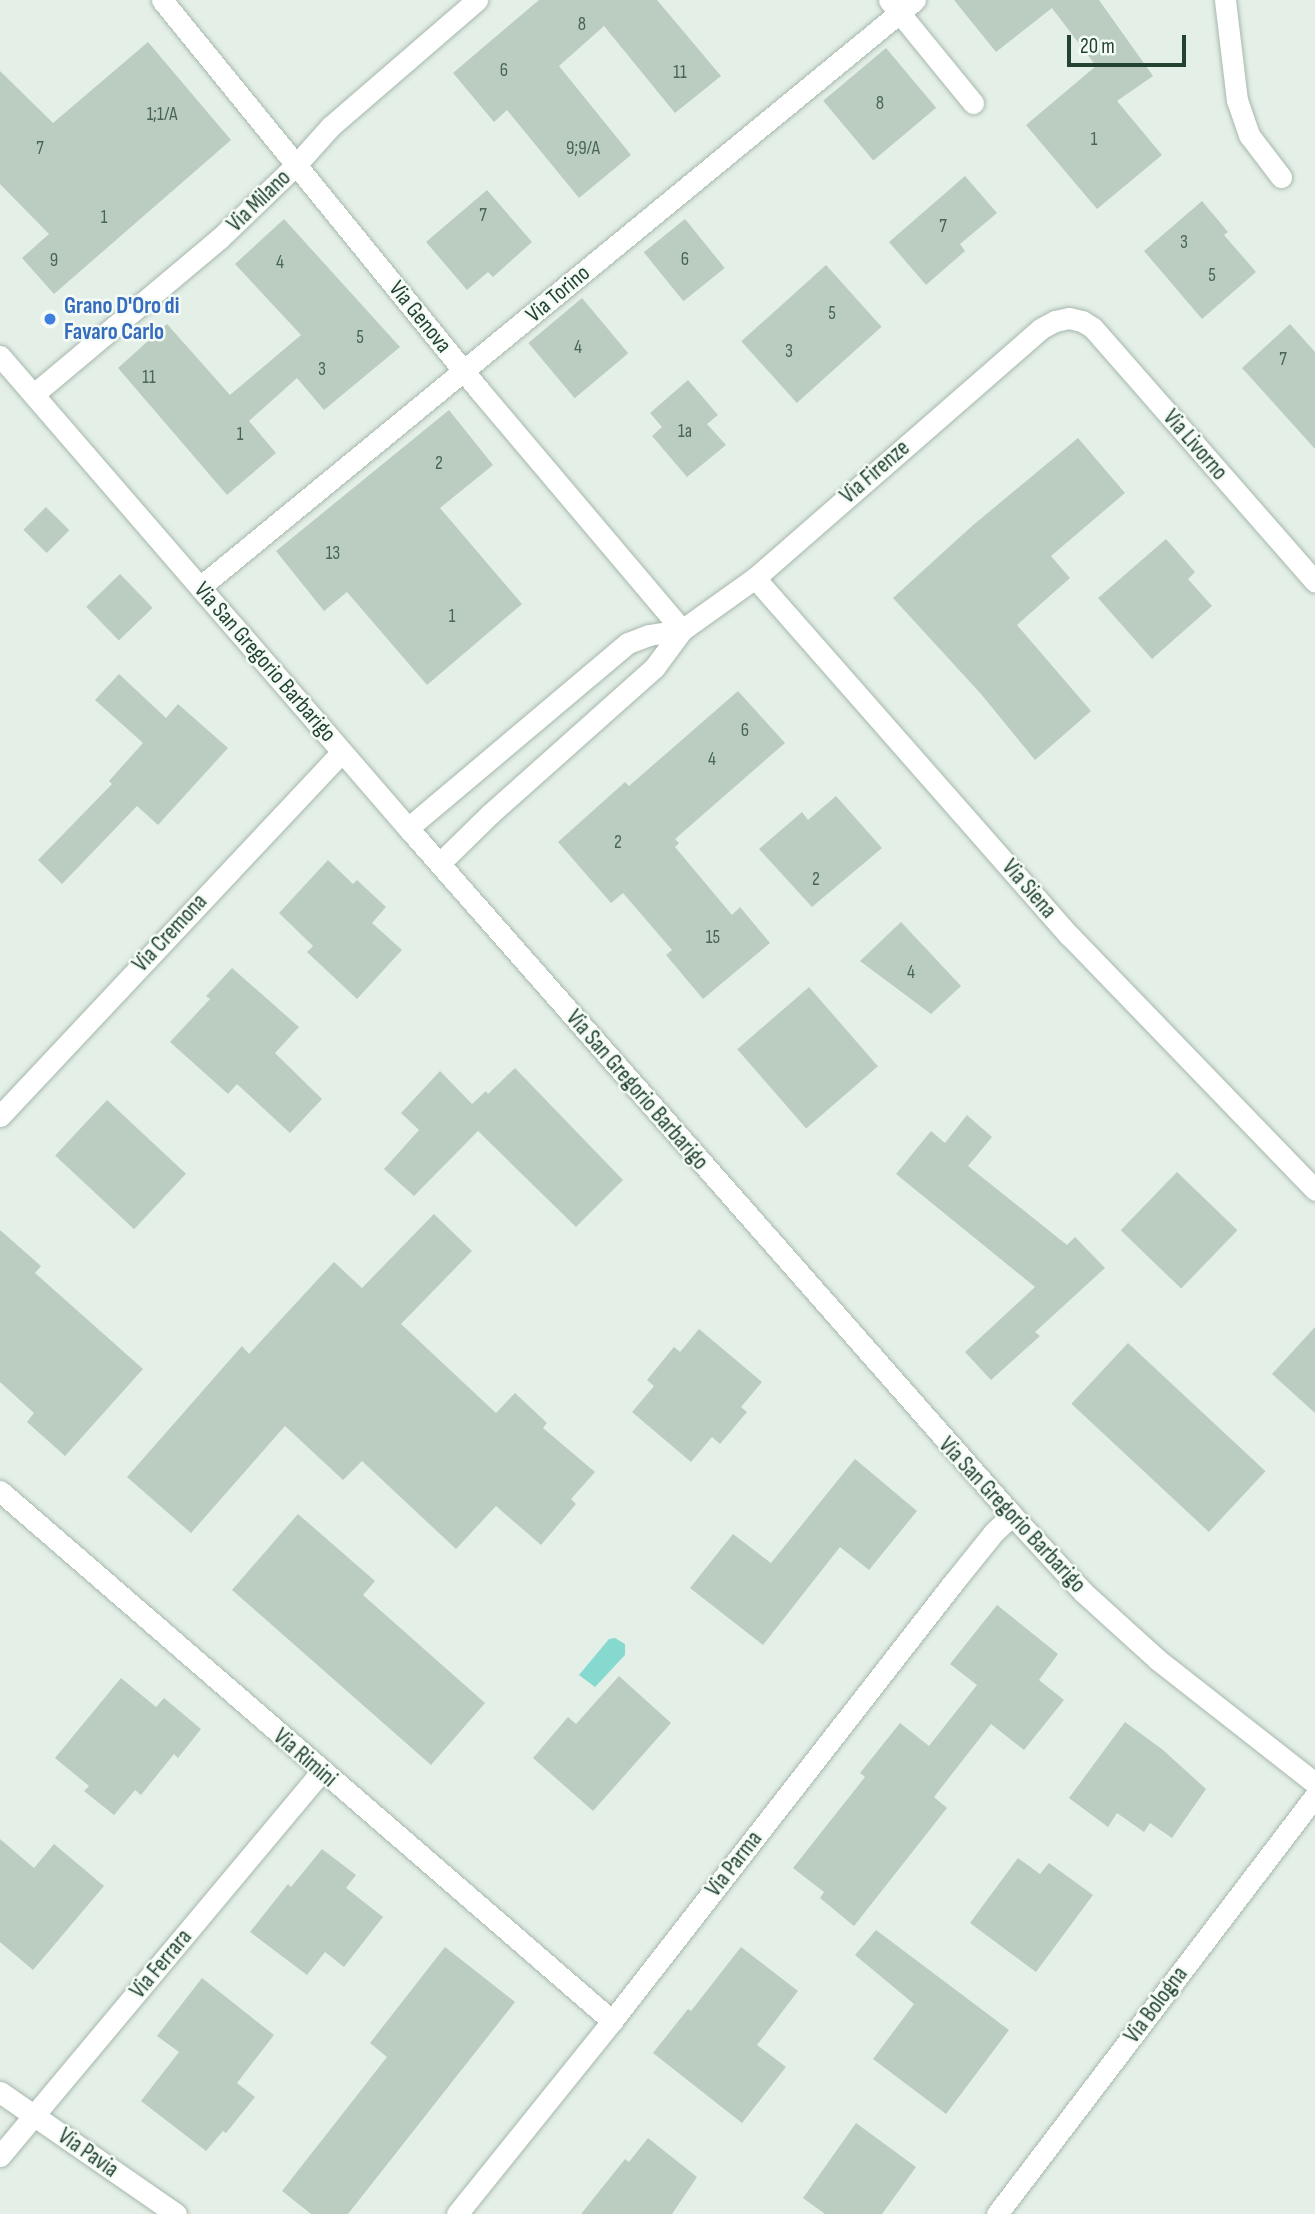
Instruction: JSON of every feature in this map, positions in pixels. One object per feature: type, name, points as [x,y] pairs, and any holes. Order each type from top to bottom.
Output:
[{"type":"street","name":"Via Genova","points":[[162,0],[465,371],[682,630]]},
{"type":"street","name":"Via Milano","points":[[34,394],[219,239],[296,165],[331,126],[477,0]]},
{"type":"street","points":[[1225,0],[1237,100],[1249,135],[1281,177]]},
{"type":"street","points":[[901,4],[973,103]]},
{"type":"street","name":"Via Torino","points":[[200,587],[465,371],[901,4]]},
{"type":"street","name":"Via Firenze","points":[[440,863],[489,814],[654,668],[682,630],[755,578],[1040,329],[1055,321],[1069,318]]},
{"type":"street","name":"Via Livorno","points":[[1069,318],[1093,328],[1315,582]]},
{"type":"street","name":"Via San Gregorio Barbarigo","points":[[0,356],[408,828],[1012,1515],[1083,1592],[1157,1660],[1315,1783]]},
{"type":"street","name":"Via Siena","points":[[755,578],[1070,936],[1315,1190]]},
{"type":"street","name":"Via Firenze","points":[[408,828],[628,643],[649,635],[682,630]]},
{"type":"street","name":"Via Cremona","points":[[0,1116],[342,752]]},
{"type":"street","name":"Via Rimini","points":[[0,1491],[321,1772],[612,2021]]},
{"type":"street","name":"Via Parma","points":[[457,2214],[612,2021],[944,1594],[994,1532],[1012,1515]]},
{"type":"street","name":"Via Ferrara","points":[[0,2156],[321,1772]]},
{"type":"street","name":"Via Bologna","points":[[997,2214],[1315,1796]]},
{"type":"street","name":"Via Pavia","points":[[0,2092],[176,2214]]},
{"type":"water","points":[[615,1638],[625,1644],[625,1655],[595,1687],[579,1675],[609,1639]]},
{"type":"building","points":[[539,0],[657,0],[721,76],[675,113],[604,26],[559,66],[631,155],[579,198],[507,110],[494,122],[453,73]]},
{"type":"building","points":[[954,0],[1099,0],[1153,76],[1117,101],[1162,155],[1097,209],[1026,125],[1096,66],[1052,8],[996,52]]},
{"type":"building","points":[[148,42],[231,140],[54,294],[22,258],[49,234],[0,184],[0,71],[53,123]]},
{"type":"building","points":[[886,48],[936,108],[873,160],[823,101]]},
{"type":"building","points":[[965,176],[997,213],[960,244],[965,251],[926,285],[889,242]]},
{"type":"building","points":[[487,190],[532,242],[493,277],[488,272],[467,290],[426,242]]},
{"type":"building","points":[[1202,201],[1228,232],[1224,235],[1256,272],[1202,319],[1144,251]]},
{"type":"building","points":[[284,219],[400,347],[324,410],[297,378],[249,421],[276,453],[227,495],[118,368],[167,324],[230,395],[301,335],[235,264]]},
{"type":"building","points":[[685,219],[725,268],[683,301],[644,252]]},
{"type":"building","points":[[826,265],[882,327],[797,403],[741,341]]},
{"type":"building","points":[[582,298],[628,353],[575,398],[528,343]]},
{"type":"building","points":[[1290,324],[1315,352],[1315,449],[1242,368]]},
{"type":"building","points":[[688,380],[718,415],[707,424],[726,445],[687,477],[652,436],[662,427],[650,413]]},
{"type":"building","points":[[449,410],[493,465],[440,508],[522,604],[427,685],[347,592],[324,611],[276,551]]},
{"type":"building","points":[[1078,438],[1125,493],[1051,556],[1070,578],[1017,625],[1091,711],[1035,760],[981,694],[893,598],[972,526]]},
{"type":"building","points":[[46,507],[69,530],[47,553],[23,530]]},
{"type":"building","points":[[1166,539],[1195,572],[1188,579],[1212,606],[1152,659],[1098,598]]},
{"type":"building","points":[[120,574],[153,608],[119,640],[86,607]]},
{"type":"building","points":[[119,674],[166,718],[178,704],[228,748],[158,825],[137,806],[62,884],[38,860],[112,784],[109,781],[143,743],[95,700]]},
{"type":"building","points":[[738,691],[785,743],[675,839],[679,843],[675,847],[732,915],[740,907],[770,943],[703,999],[666,955],[672,950],[623,893],[611,903],[558,842],[625,782],[629,786]]},
{"type":"building","points":[[836,796],[882,848],[812,907],[759,849],[802,812],[808,820]]},
{"type":"building","points":[[328,860],[353,884],[357,880],[386,907],[372,923],[402,950],[357,999],[307,952],[313,946],[279,913]]},
{"type":"building","points":[[901,922],[961,986],[931,1014],[860,961]]},
{"type":"building","points":[[232,968],[299,1027],[275,1053],[322,1099],[290,1133],[237,1084],[228,1094],[170,1042],[210,999],[206,996]]},
{"type":"building","points":[[809,987],[878,1066],[806,1129],[737,1049]]},
{"type":"building","points":[[515,1068],[623,1180],[576,1227],[478,1131],[414,1196],[384,1169],[419,1130],[401,1113],[440,1071],[472,1104],[486,1091],[488,1094]]},
{"type":"building","points":[[107,1100],[186,1174],[134,1229],[55,1156]]},
{"type":"building","points":[[967,1115],[992,1137],[968,1166],[1067,1245],[1075,1237],[1105,1268],[1035,1332],[1040,1336],[991,1380],[965,1352],[1035,1287],[896,1174],[931,1131],[945,1143]]},
{"type":"building","points":[[1177,1172],[1237,1230],[1181,1289],[1121,1230]]},
{"type":"building","points":[[434,1214],[472,1251],[401,1324],[496,1413],[515,1393],[547,1423],[543,1428],[595,1472],[571,1499],[576,1504],[541,1545],[496,1506],[456,1549],[362,1461],[343,1480],[285,1426],[191,1533],[127,1477],[242,1346],[249,1354],[334,1262],[362,1288]]},
{"type":"building","points":[[0,1230],[41,1266],[35,1273],[143,1369],[65,1456],[27,1422],[34,1413],[0,1382]]},
{"type":"building","points":[[1315,1327],[1315,1413],[1272,1374]]},
{"type":"building","points":[[699,1329],[762,1382],[741,1407],[747,1412],[720,1444],[712,1437],[691,1462],[632,1412],[654,1386],[647,1380],[674,1347],[680,1352]]},
{"type":"building","points":[[1128,1343],[1265,1471],[1209,1532],[1071,1404]]},
{"type":"building","points":[[855,1459],[917,1511],[869,1570],[840,1547],[763,1645],[690,1588],[733,1534],[771,1563]]},
{"type":"building","points":[[298,1514],[375,1581],[363,1595],[485,1703],[431,1765],[232,1590]]},
{"type":"building","points":[[997,1605],[1058,1654],[1039,1680],[1064,1700],[1024,1750],[991,1724],[934,1797],[947,1808],[854,1926],[820,1898],[824,1892],[793,1868],[865,1777],[860,1773],[900,1723],[929,1746],[977,1685],[950,1664]]},
{"type":"building","points":[[619,1676],[671,1723],[593,1811],[533,1758],[568,1717],[576,1724]]},
{"type":"building","points":[[121,1678],[156,1707],[164,1698],[201,1729],[178,1758],[174,1754],[141,1795],[135,1790],[114,1815],[84,1791],[89,1786],[55,1758]]},
{"type":"building","points":[[1125,1722],[1163,1750],[1206,1789],[1172,1838],[1150,1823],[1144,1832],[1117,1813],[1108,1827],[1069,1798]]},
{"type":"building","points":[[0,1839],[34,1868],[54,1844],[104,1886],[33,1970],[0,1942]]},
{"type":"building","points":[[322,1849],[356,1875],[346,1888],[383,1917],[344,1967],[325,1952],[307,1975],[250,1932],[288,1884],[291,1887]]},
{"type":"building","points":[[1018,1858],[1040,1874],[1049,1863],[1093,1895],[1036,1972],[970,1923]]},
{"type":"building","points":[[876,1930],[1009,2030],[946,2114],[873,2059],[914,2004],[855,1955]]},
{"type":"building","points":[[445,1947],[515,2002],[348,2214],[311,2214],[282,2191],[387,2057],[370,2043]]},
{"type":"building","points":[[741,1947],[798,1991],[757,2045],[786,2067],[742,2123],[653,2053],[688,2009],[691,2011]]},
{"type":"building","points":[[202,1978],[274,2035],[237,2083],[255,2097],[226,2133],[223,2131],[206,2151],[141,2101],[179,2052],[157,2036]]},
{"type":"building","points":[[856,2123],[916,2167],[882,2214],[825,2214],[803,2198]]},
{"type":"building","points":[[648,2138],[697,2177],[672,2214],[581,2214],[625,2159],[629,2162]]},
{"type":"place","name":"Grano D'Oro di Favaro Carlo","points":[[50,319]]}]
